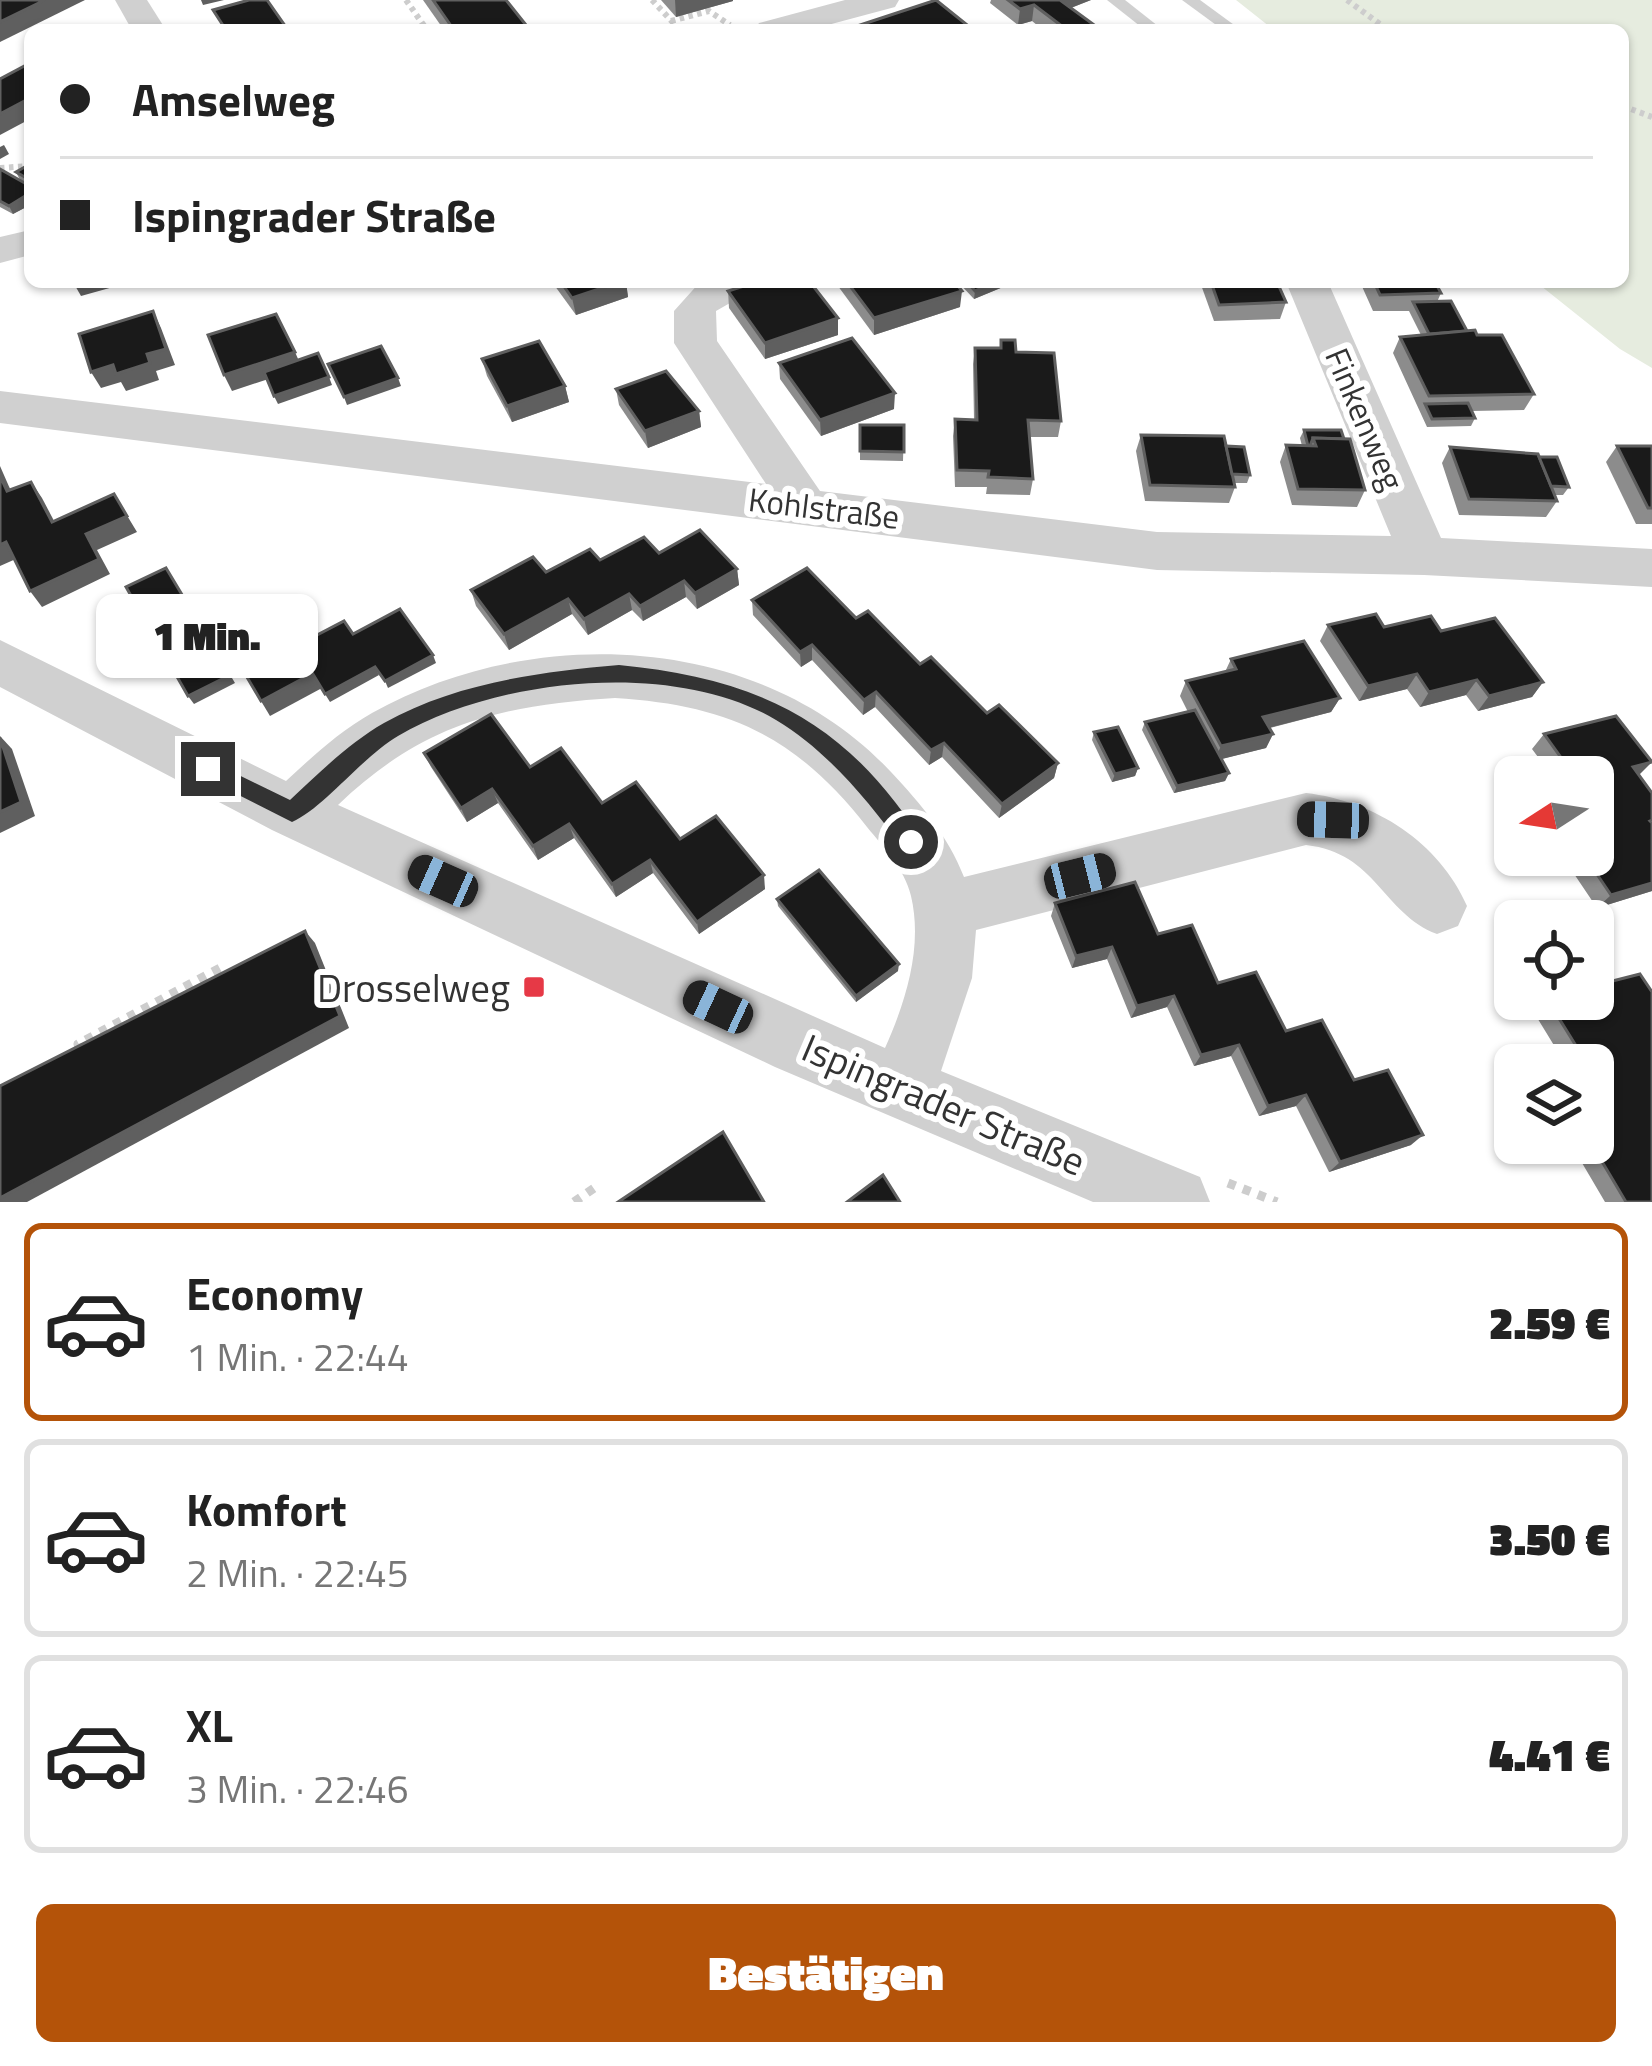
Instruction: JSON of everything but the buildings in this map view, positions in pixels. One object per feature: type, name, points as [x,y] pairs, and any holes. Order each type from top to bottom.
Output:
[{"type":"street","points":[[793,24],[883,0]]},
{"type":"street","points":[[721,288],[706,294],[690,325],[696,344],[804,505]]},
{"type":"street","name":"Finkenweg","points":[[1310,288],[1424,556]]},
{"type":"street","name":"Kohlstraße","points":[[0,407],[1157,550],[1424,556],[1652,568]]},
{"type":"street","name":"Ispingrader Straße","points":[[0,662],[292,812],[798,1044],[1175,1202]]},
{"type":"street","points":[[292,812],[389,730],[485,693],[546,680],[619,673],[670,678],[729,692],[783,713],[861,775],[929,865],[945,910],[942,990],[902,1086]]},
{"type":"street","points":[[945,910],[1306,819],[1333,820],[1373,836],[1437,906]]},
{"type":"lane","points":[[1115,0],[1147,24]]},
{"type":"lane","points":[[1190,0],[1224,24]]},
{"type":"path","points":[[652,0],[674,24]]},
{"type":"path","points":[[1347,0],[1380,24]]},
{"type":"path","points":[[671,21],[709,11],[722,16]]},
{"type":"path","points":[[61,1066],[81,1055],[78,1044],[220,968]]},
{"type":"path","points":[[574,1202],[600,1184]]},
{"type":"shaded area","points":[[1236,0],[1652,0],[1652,368],[1620,349],[1544,288],[1629,288],[1629,24],[1266,24]]},
{"type":"place","name":"Drosselweg","points":[[534,987]]},
{"type":"route","points":[[208,769],[292,812],[346,762],[389,730],[421,715],[485,693],[546,680],[619,673],[670,678],[729,692],[783,713],[861,775],[911,842]]}]
